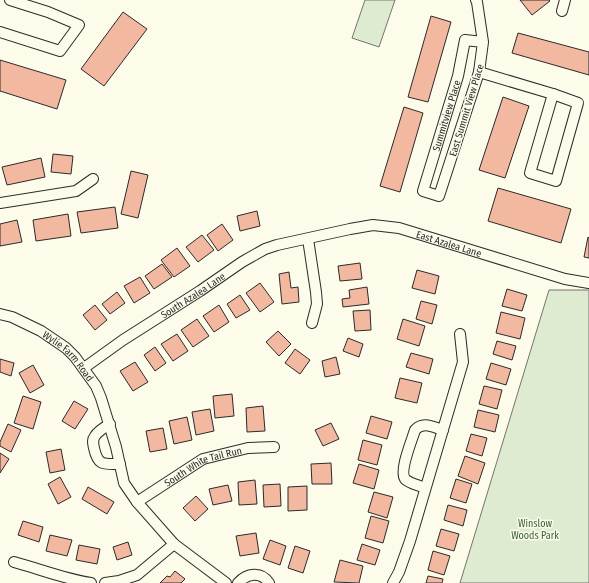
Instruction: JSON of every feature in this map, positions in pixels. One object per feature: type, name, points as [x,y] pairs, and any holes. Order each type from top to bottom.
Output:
[{"type":"street","points":[[0,32],[60,51],[79,26],[48,12],[10,0]]},
{"type":"street","name":"East Summit View Place","points":[[439,196],[479,72],[483,42],[478,2],[476,0]]},
{"type":"street","points":[[562,11],[565,0]]},
{"type":"street","name":"Summitview Place","points":[[439,196],[423,191],[458,76],[465,40],[483,42]]},
{"type":"street","points":[[479,72],[553,94],[578,103],[556,180],[530,173],[553,94]]},
{"type":"street","points":[[0,203],[76,191],[93,179]]},
{"type":"street","name":"East Azalea Lane","points":[[308,239],[350,228],[373,225],[399,228],[565,279],[589,283]]},
{"type":"street","points":[[308,239],[317,304],[312,323]]},
{"type":"street","name":"South Azalea Lane","points":[[84,368],[123,340],[253,255],[277,245],[308,239]]},
{"type":"street","name":"Wylie Farm Road","points":[[0,314],[27,324],[54,339],[66,348],[84,368],[96,386],[110,424],[124,483],[136,502],[174,544],[226,583]]},
{"type":"street","points":[[393,583],[399,572],[410,540],[463,362],[460,334]]},
{"type":"street","points":[[110,424],[94,436],[92,441],[99,462],[104,464],[120,464]]},
{"type":"street","points":[[425,488],[406,479],[403,468],[415,430],[418,427],[428,425],[442,430]]},
{"type":"street","name":"South White Tail Run","points":[[136,502],[203,459],[248,448],[274,447]]},
{"type":"street","points":[[105,583],[119,581],[137,575],[174,544]]},
{"type":"street","points":[[14,562],[73,580],[91,583]]},
{"type":"street","points":[[238,583],[245,577],[258,574],[264,577],[269,583]]},
{"type":"green space","points":[[365,0],[395,0],[379,47],[352,38]]},
{"type":"green space","name":"Winslow Woods Park","points":[[549,290],[589,290],[589,583],[460,583]]},
{"type":"building","points":[[520,0],[549,0],[550,1],[532,15]]},
{"type":"building","points":[[123,12],[147,29],[104,86],[81,69]]},
{"type":"building","points":[[431,16],[451,22],[428,102],[408,97]]},
{"type":"building","points":[[518,33],[589,52],[589,75],[512,53]]},
{"type":"building","points":[[0,60],[66,80],[57,109],[0,91]]},
{"type":"building","points":[[503,97],[529,106],[505,178],[479,170]]},
{"type":"building","points":[[404,107],[423,113],[400,192],[380,186]]},
{"type":"building","points":[[53,154],[73,156],[71,174],[51,172]]},
{"type":"building","points":[[41,158],[45,177],[7,185],[2,167]]},
{"type":"building","points":[[131,171],[148,175],[138,218],[121,214]]},
{"type":"building","points":[[498,188],[571,209],[561,243],[488,221]]},
{"type":"building","points":[[115,207],[118,228],[81,233],[77,212]]},
{"type":"building","points":[[257,211],[260,226],[240,231],[237,216]]},
{"type":"building","points":[[68,214],[71,236],[36,241],[33,220]]},
{"type":"building","points":[[17,220],[22,242],[0,246],[0,224]]},
{"type":"building","points":[[222,224],[233,240],[218,251],[207,235]]},
{"type":"building","points":[[202,235],[214,250],[198,262],[186,247]]},
{"type":"building","points":[[588,237],[589,238],[589,258],[584,257]]},
{"type":"building","points":[[177,248],[190,266],[174,277],[161,260]]},
{"type":"building","points":[[360,263],[362,279],[340,281],[338,266]]},
{"type":"building","points":[[162,264],[172,277],[154,289],[145,276]]},
{"type":"building","points":[[417,270],[439,276],[435,294],[412,288]]},
{"type":"building","points":[[289,272],[291,288],[298,287],[299,302],[282,304],[279,274]]},
{"type":"building","points":[[140,277],[150,293],[134,303],[124,286]]},
{"type":"building","points":[[260,283],[274,302],[260,312],[246,293]]},
{"type":"building","points":[[367,287],[369,304],[343,307],[342,299],[350,298],[349,290]]},
{"type":"building","points":[[507,289],[527,295],[522,311],[502,306]]},
{"type":"building","points":[[117,292],[125,303],[110,314],[102,304]]},
{"type":"building","points":[[240,295],[250,310],[236,318],[227,304]]},
{"type":"building","points":[[421,301],[437,305],[432,324],[416,319]]},
{"type":"building","points":[[95,305],[107,320],[95,330],[83,315]]},
{"type":"building","points":[[219,305],[229,322],[214,332],[203,316]]},
{"type":"building","points":[[370,310],[371,330],[355,331],[353,311]]},
{"type":"building","points":[[501,312],[525,318],[520,339],[496,333]]},
{"type":"building","points":[[197,319],[209,336],[193,347],[181,330]]},
{"type":"building","points":[[403,319],[425,326],[419,346],[397,339]]},
{"type":"building","points":[[278,331],[291,344],[279,356],[266,342]]},
{"type":"building","points":[[177,334],[188,351],[173,361],[161,344]]},
{"type":"building","points":[[348,338],[363,344],[359,357],[343,351]]},
{"type":"building","points":[[497,341],[516,346],[512,360],[493,354]]},
{"type":"building","points":[[155,347],[166,363],[155,371],[144,355]]},
{"type":"building","points":[[295,349],[310,360],[300,374],[285,363]]},
{"type":"building","points":[[411,353],[433,359],[429,374],[406,367]]},
{"type":"building","points":[[336,357],[340,374],[325,377],[322,361]]},
{"type":"building","points":[[0,359],[14,363],[11,376],[0,372]]},
{"type":"building","points":[[135,362],[148,382],[133,391],[120,371]]},
{"type":"building","points":[[491,363],[511,369],[506,385],[486,379]]},
{"type":"building","points":[[33,365],[44,385],[30,393],[19,373]]},
{"type":"building","points":[[400,378],[422,383],[417,403],[395,398]]},
{"type":"building","points":[[484,386],[502,390],[497,409],[479,404]]},
{"type":"building","points":[[232,394],[234,416],[215,418],[213,396]]},
{"type":"building","points":[[23,396],[41,402],[33,429],[14,423]]},
{"type":"building","points":[[74,401],[88,409],[75,429],[62,421]]},
{"type":"building","points":[[263,406],[265,431],[247,432],[246,408]]},
{"type":"building","points":[[210,409],[214,431],[196,435],[192,412]]},
{"type":"building","points":[[478,410],[499,415],[495,432],[474,427]]},
{"type":"building","points":[[371,416],[392,422],[387,439],[366,433]]},
{"type":"building","points":[[187,417],[192,440],[174,444],[169,421]]},
{"type":"building","points":[[331,423],[339,439],[323,446],[315,430]]},
{"type":"building","points":[[8,424],[21,430],[11,452],[0,446],[0,442]]},
{"type":"building","points":[[163,428],[167,449],[150,452],[146,431]]},
{"type":"building","points":[[471,434],[487,438],[482,456],[466,451]]},
{"type":"building","points":[[363,440],[382,445],[377,465],[358,460]]},
{"type":"building","points":[[61,449],[65,470],[50,473],[46,452]]},
{"type":"building","points":[[0,453],[9,459],[0,473]]},
{"type":"building","points":[[465,456],[485,463],[478,484],[458,476]]},
{"type":"building","points":[[331,463],[332,484],[312,484],[311,464]]},
{"type":"building","points":[[359,464],[379,470],[374,489],[353,483]]},
{"type":"building","points":[[60,477],[71,497],[58,504],[48,484]]},
{"type":"building","points":[[456,479],[472,484],[466,503],[450,498]]},
{"type":"building","points":[[255,480],[257,504],[239,505],[238,482]]},
{"type":"building","points":[[280,484],[281,506],[264,507],[263,485]]},
{"type":"building","points":[[228,485],[232,501],[213,505],[209,489]]},
{"type":"building","points":[[307,486],[307,510],[288,511],[288,487]]},
{"type":"building","points":[[88,487],[114,502],[107,514],[82,499]]},
{"type":"building","points":[[374,492],[393,497],[387,518],[368,512]]},
{"type":"building","points":[[196,496],[208,509],[195,521],[183,508]]},
{"type":"building","points":[[448,505],[467,510],[463,526],[444,520]]},
{"type":"building","points":[[371,516],[389,521],[383,543],[365,538]]},
{"type":"building","points":[[23,521],[43,527],[39,542],[18,535]]},
{"type":"building","points":[[441,529],[459,534],[454,551],[436,546]]},
{"type":"building","points":[[256,533],[259,553],[240,556],[236,536]]},
{"type":"building","points":[[50,535],[72,540],[67,556],[46,551]]},
{"type":"building","points":[[270,540],[286,546],[280,565],[263,559]]},
{"type":"building","points":[[128,542],[132,555],[117,560],[113,547]]},
{"type":"building","points":[[362,544],[380,550],[375,565],[357,560]]},
{"type":"building","points":[[79,545],[100,549],[97,564],[76,560]]},
{"type":"building","points":[[295,546],[310,551],[303,573],[288,568]]},
{"type":"building","points":[[433,551],[450,556],[444,575],[428,570]]},
{"type":"building","points":[[340,560],[363,566],[359,583],[334,582]]},
{"type":"building","points":[[175,571],[185,579],[181,583],[160,583],[167,576],[170,577]]},
{"type":"building","points":[[428,576],[443,579],[442,583],[426,583]]}]
